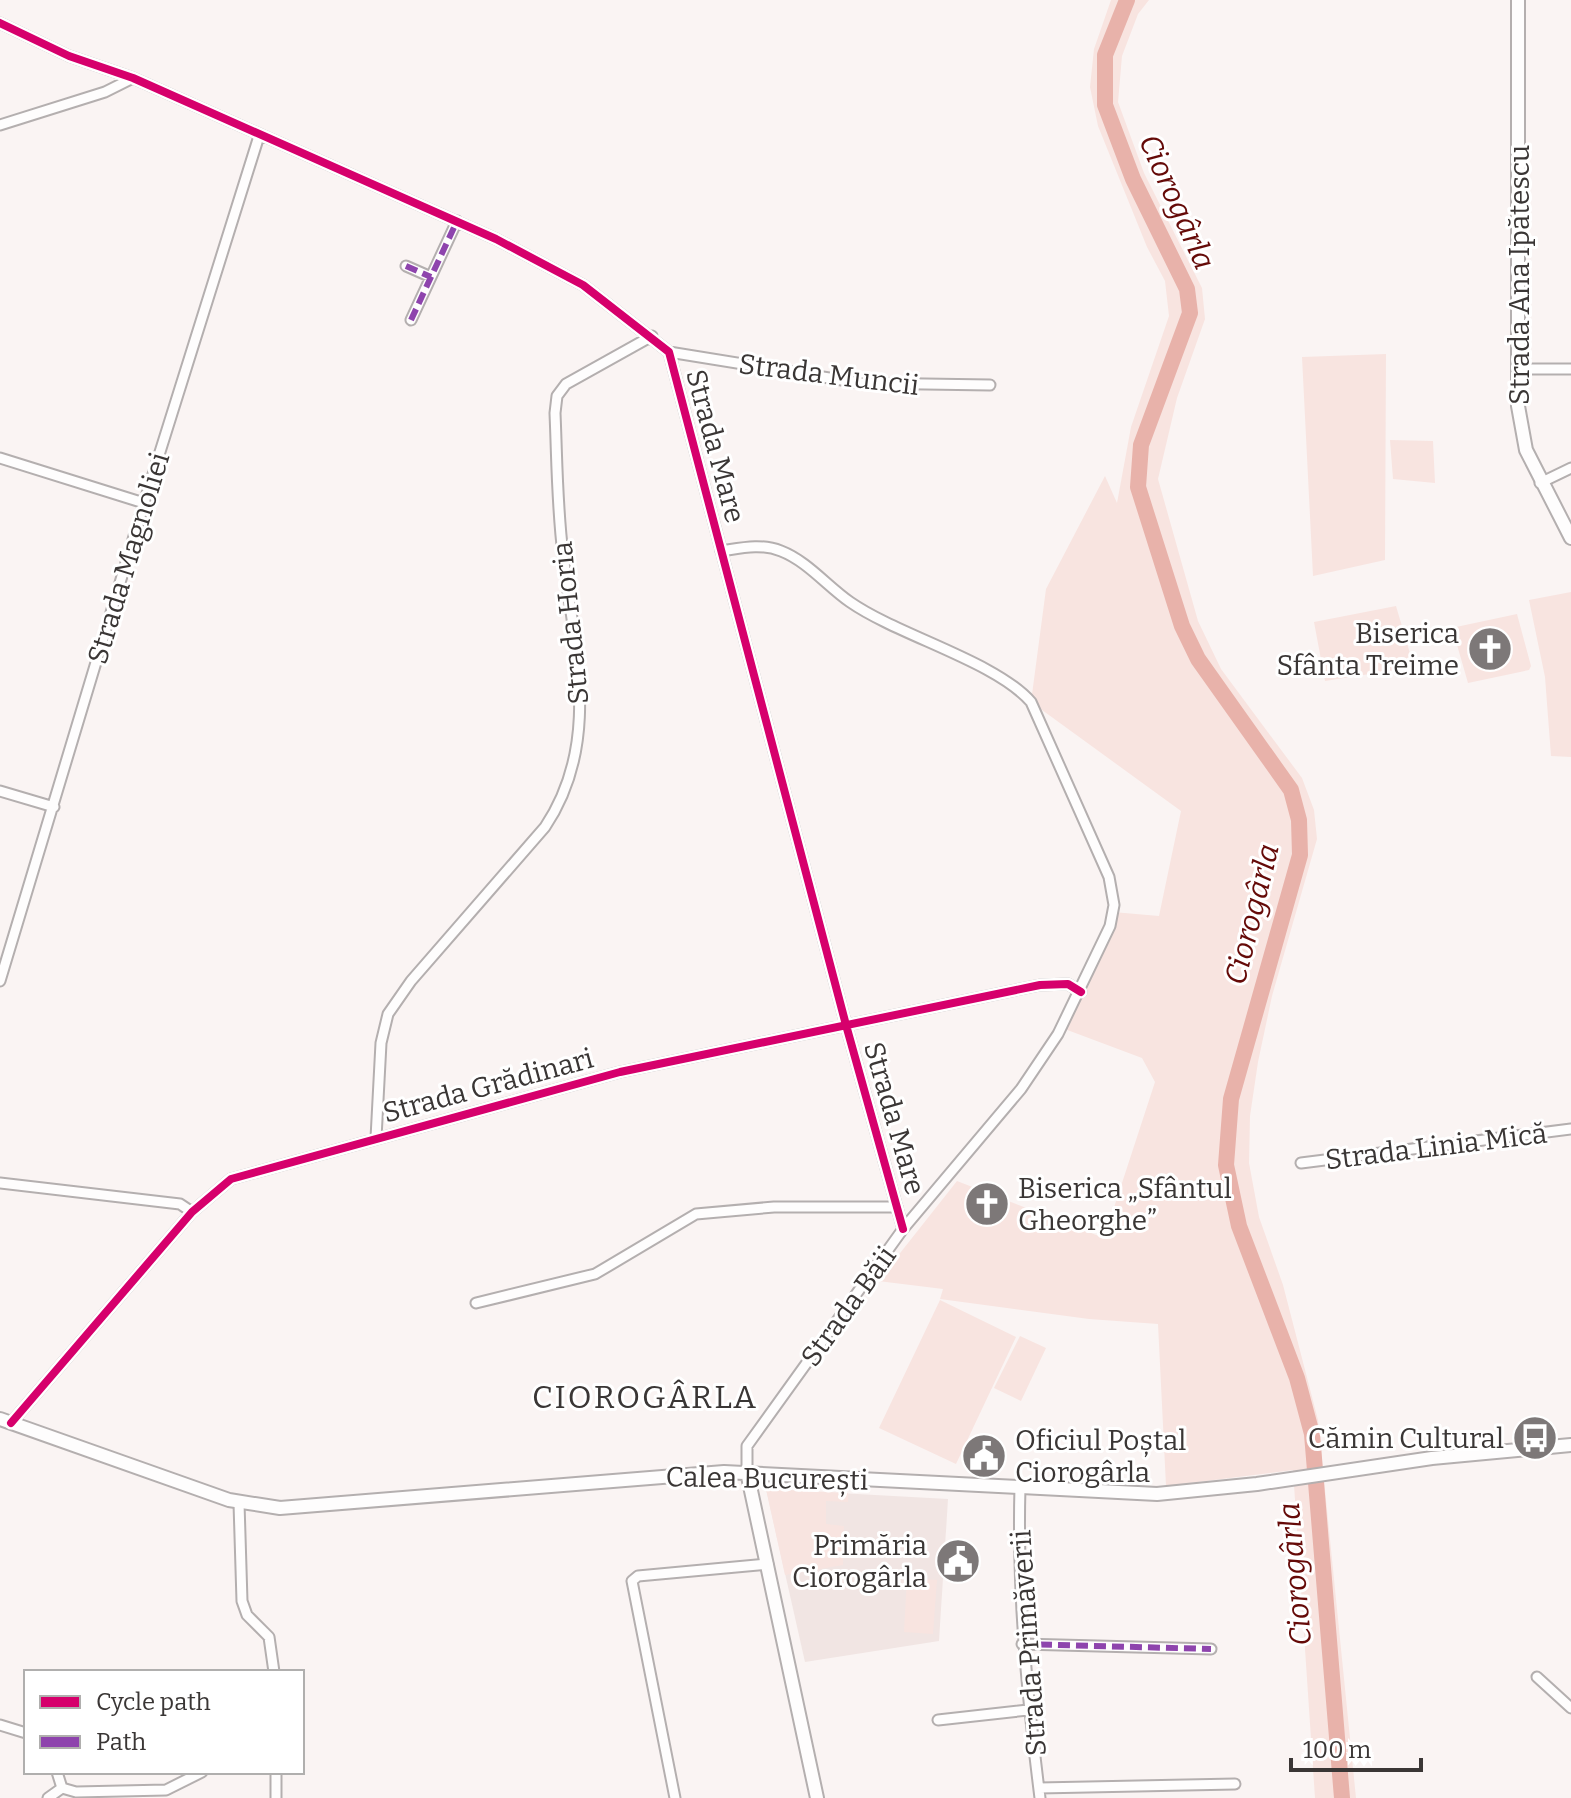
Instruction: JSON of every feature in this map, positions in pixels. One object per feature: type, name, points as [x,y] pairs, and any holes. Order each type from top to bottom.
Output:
[{"type":"main road","name":"Strada Ana Ipătescu","points":[[1518,0],[1518,369],[1522,435],[1540,483],[1571,538]]},
{"type":"main road","name":"Calea București","points":[[6,1421],[239,1503],[300,1508],[706,1472],[1157,1494],[1276,1481],[1349,1469],[1571,1448]]},
{"type":"main road","points":[[747,1472],[817,1798]]},
{"type":"street","name":"Strada Mare","points":[[0,23],[69,56],[133,78],[457,221],[583,285],[669,352],[846,1025],[903,1229]]},
{"type":"street","points":[[0,125],[105,92],[133,78]]},
{"type":"street","name":"Strada Magnoliei","points":[[0,981],[144,503],[259,136]]},
{"type":"street","points":[[411,320],[457,221]]},
{"type":"street","points":[[406,266],[431,277]]},
{"type":"street","name":"Strada Horia","points":[[376,1138],[381,1043],[388,1014],[411,981],[545,827],[562,799],[576,763],[580,680],[560,524],[557,396],[566,384],[652,336]]},
{"type":"street","name":"Strada Muncii","points":[[669,352],[860,383],[990,385]]},
{"type":"street","points":[[1518,369],[1571,369]]},
{"type":"street","points":[[0,458],[144,503]]},
{"type":"street","points":[[1540,483],[1571,468]]},
{"type":"street","name":"Strada Băii","points":[[721,551],[751,546],[783,551],[853,604],[1023,693],[1031,702],[1109,877],[1114,905],[1110,926],[1081,992],[1021,1089],[903,1229],[747,1446],[747,1472]]},
{"type":"street","points":[[0,791],[54,807]]},
{"type":"street","name":"Strada Grădinari","points":[[6,1421],[192,1212],[231,1179],[620,1072],[1040,985],[1068,984],[1081,992]]},
{"type":"street","name":"Strada Linia Mică","points":[[1301,1163],[1571,1129]]},
{"type":"street","points":[[0,1183],[180,1204],[192,1212]]},
{"type":"street","points":[[476,1303],[595,1274],[696,1214],[774,1207],[897,1207]]},
{"type":"street","name":"Strada Primăverii","points":[[1020,1487],[1018,1577],[1022,1644],[1040,1793]]},
{"type":"street","points":[[239,1503],[242,1601],[247,1615],[269,1637],[274,1670]]},
{"type":"street","points":[[675,1798],[632,1581],[638,1576],[768,1564]]},
{"type":"street","points":[[1022,1644],[1211,1649]]},
{"type":"street","points":[[1537,1677],[1571,1708]]},
{"type":"street","points":[[938,1720],[1028,1710]]},
{"type":"street","points":[[0,1725],[24,1732]]},
{"type":"street","points":[[58,1774],[62,1788]]},
{"type":"street","points":[[62,1788],[95,1795],[166,1794],[199,1774]]},
{"type":"street","points":[[276,1774],[276,1798]]},
{"type":"street","points":[[1040,1793],[1235,1784]]},
{"type":"street","points":[[48,1798],[62,1788]]},
{"type":"shaded area","points":[[1111,0],[1149,0],[1138,14],[1122,56],[1118,102],[1144,173],[1202,288],[1205,319],[1177,398],[1158,479],[1198,621],[1221,669],[1302,778],[1314,810],[1317,839],[1272,996],[1258,1062],[1250,1116],[1249,1163],[1259,1217],[1283,1285],[1318,1420],[1356,1798],[1315,1798],[1293,1470],[1166,1486],[1158,1324],[1089,1319],[940,1299],[943,1289],[878,1281],[957,1181],[1104,1238],[1155,1082],[1142,1058],[1062,1028],[1113,912],[1159,916],[1181,811],[1031,702],[1046,589],[1105,476],[1117,503],[1131,427],[1169,316],[1165,281],[1147,247],[1098,126],[1090,87],[1094,49]]},
{"type":"shaded area","points":[[1386,354],[1385,560],[1313,576],[1302,357]]},
{"type":"shaded area","points":[[1390,440],[1433,441],[1435,483],[1393,479]]},
{"type":"shaded area","points":[[1571,592],[1571,757],[1551,756],[1545,677],[1529,600]]},
{"type":"shaded area","points":[[1396,606],[1414,667],[1325,681],[1314,622]]},
{"type":"shaded area","points":[[1517,614],[1531,666],[1529,670],[1468,683],[1453,631],[1456,627]]},
{"type":"shaded area","points":[[940,1300],[1016,1337],[956,1464],[879,1428]]},
{"type":"shaded area","points":[[1020,1336],[1046,1348],[1021,1401],[994,1388]]},
{"type":"shaded area","points":[[766,1489],[948,1499],[939,1641],[805,1662]]},
{"type":"shaded area","points":[[766,1489],[848,1493],[848,1502],[826,1501],[826,1524],[844,1526],[843,1565],[785,1575]]},
{"type":"shaded area","points":[[907,1578],[937,1580],[933,1634],[904,1632]]},
{"type":"waterway","name":"Ciorogârla","points":[[1127,0],[1105,55],[1105,105],[1133,179],[1187,289],[1190,313],[1141,445],[1138,487],[1182,626],[1198,659],[1291,790],[1299,820],[1300,855],[1231,1099],[1226,1165],[1239,1226],[1297,1378],[1312,1434],[1342,1798]]},
{"type":"marked path","points":[[411,320],[457,221]]},
{"type":"marked path","points":[[406,266],[431,277]]},
{"type":"marked path","points":[[1022,1644],[1211,1649]]},
{"type":"cycle path","points":[[0,23],[69,56],[133,78],[496,239],[583,285],[669,352],[846,1025],[903,1229]]},
{"type":"cycle path","points":[[11,1423],[192,1212],[231,1179],[620,1072],[1040,985],[1068,984],[1081,992]]},
{"type":"place","name":"Biserica Sfânta Treime","points":[[1490,649]]},
{"type":"place","name":"Biserica „Sfântul Gheorghe”","points":[[987,1204]]},
{"type":"place","name":"Cămin Cultural","points":[[1535,1438]]},
{"type":"place","name":"Oficiul Poștal Ciorogârla","points":[[984,1456]]},
{"type":"place","name":"Primăria Ciorogârla","points":[[958,1561]]},
{"type":"district","name":"CIOROGÂRLA","points":[[645,1397]]}]
